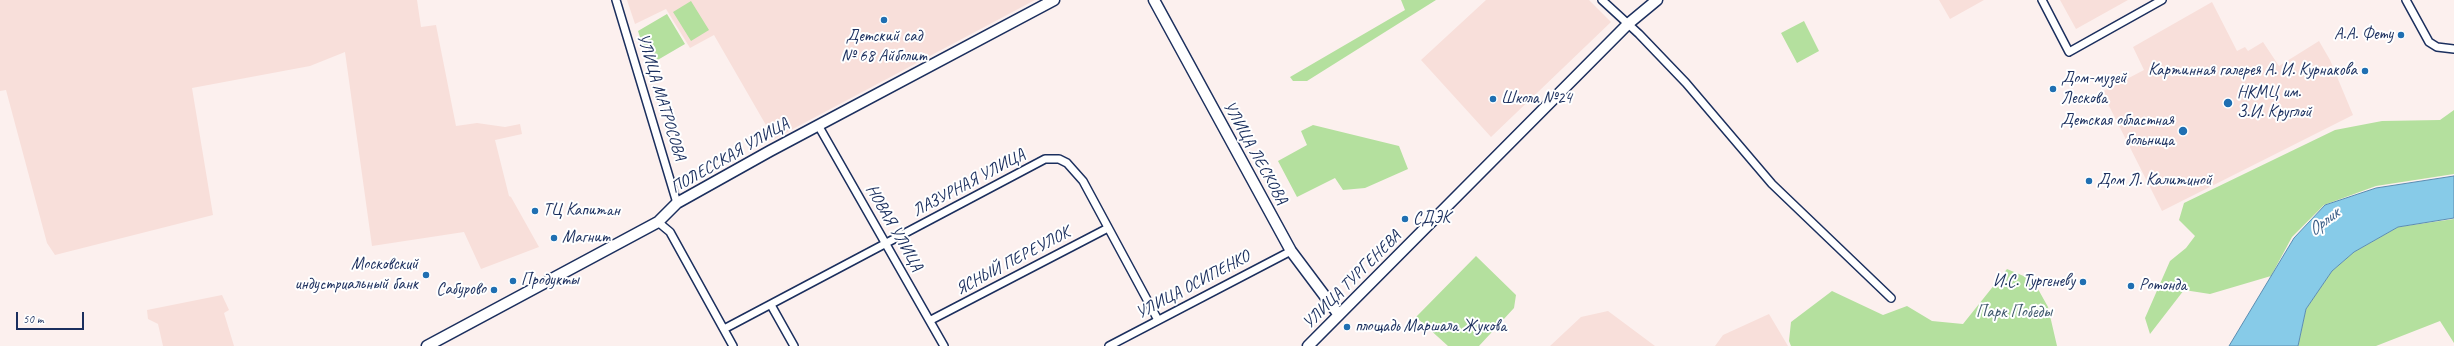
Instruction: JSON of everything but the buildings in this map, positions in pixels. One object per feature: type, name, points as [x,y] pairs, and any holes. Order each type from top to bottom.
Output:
[{"type":"main road","name":"ПОЛЕССКАЯ УЛИЦА","points":[[426,346],[658,222],[677,203],[818,125],[1054,0]]},
{"type":"main road","name":"УЛИЦА ЛЕСКОВА","points":[[1154,0],[1290,251],[1339,315]]},
{"type":"main road","name":"УЛИЦА ТУРГЕНЕВА","points":[[1308,346],[1628,24],[1657,0]]},
{"type":"street","name":"УЛИЦА МАТРОСОВА","points":[[616,0],[677,203]]},
{"type":"street","points":[[1602,0],[1628,24],[1686,83],[1772,184],[1891,298]]},
{"type":"street","points":[[2042,0],[2070,52],[2162,0]]},
{"type":"street","points":[[2406,0],[2429,42],[2437,47],[2454,49]]},
{"type":"street","name":"НОВАЯ УЛИЦА","points":[[818,125],[931,320],[944,346]]},
{"type":"street","name":"ЛАЗУРНАЯ УЛИЦА","points":[[724,328],[772,305],[1045,159],[1059,159],[1077,171],[1158,320]]},
{"type":"street","points":[[658,222],[670,232],[733,346]]},
{"type":"street","name":"ЯСНЫЙ ПЕРЕУЛОК","points":[[931,320],[1108,228]]},
{"type":"street","name":"УЛИЦА ОСИПЕНКО","points":[[1109,346],[1290,251]]},
{"type":"street","points":[[772,305],[794,346]]},
{"type":"shaded area","points":[[0,0],[417,0],[421,27],[436,25],[456,126],[477,123],[505,127],[520,124],[522,134],[495,140],[509,196],[511,197],[539,247],[481,269],[464,232],[372,246],[345,52],[310,66],[192,88],[213,215],[55,255],[47,243],[6,90],[0,91]]},
{"type":"shaded area","points":[[627,0],[1035,0],[774,139],[714,35],[690,48],[666,9],[635,24]]},
{"type":"shaded area","name":"Школа №24","points":[[1486,0],[1589,0],[1611,22],[1491,137],[1421,60]]},
{"type":"shaded area","points":[[1939,0],[1984,0],[1950,19]]},
{"type":"shaded area","points":[[2060,0],[2128,0],[2076,29]]},
{"type":"shaded area","name":"НКМЦ им. З.И. Круглой","points":[[2212,2],[2237,51],[2245,47],[2248,51],[2263,42],[2279,66],[2319,41],[2330,60],[2353,115],[2162,211],[2102,92],[2144,70],[2133,47]]},
{"type":"shaded area","points":[[222,295],[229,310],[224,313],[234,346],[163,346],[158,324],[148,319],[147,310]]},
{"type":"shaded area","points":[[1608,311],[1655,346],[1550,346],[1581,317]]},
{"type":"shaded area","points":[[1769,314],[1788,346],[1715,346],[1723,335]]},
{"type":"green space","points":[[1401,0],[1436,0],[1307,81],[1293,81],[1290,77],[1405,10]]},
{"type":"green space","points":[[691,1],[709,30],[691,41],[673,12]]},
{"type":"green space","points":[[667,14],[685,44],[649,65],[638,31]]},
{"type":"green space","points":[[1804,21],[1819,51],[1797,63],[1781,33]]},
{"type":"green space","points":[[2454,110],[2454,174],[2376,186],[2324,205],[2292,237],[2271,276],[2210,294],[2184,290],[2150,334],[2145,318],[2170,261],[2186,248],[2195,236],[2179,220],[2184,203],[2335,130],[2382,121],[2440,120]]},
{"type":"green space","points":[[1313,125],[1399,146],[1408,169],[1365,188],[1343,190],[1335,178],[1297,197],[1278,161],[1307,145],[1301,131]]},
{"type":"green space","points":[[2454,219],[2454,343],[2440,321],[2376,346],[2298,346],[2306,309],[2332,271],[2354,252],[2398,227]]},
{"type":"green space","points":[[1476,256],[1516,295],[1514,308],[1479,346],[1448,346],[1416,317]]},
{"type":"green space","name":"Парк Победы","points":[[2007,269],[2033,280],[2048,307],[2057,346],[1791,346],[1789,341],[1791,322],[1832,291],[1883,315],[1907,306],[1932,321],[1963,324]]},
{"type":"water","name":"Орлик","points":[[2454,176],[2454,218],[2398,227],[2354,252],[2332,271],[2306,309],[2298,346],[2229,346],[2294,238],[2325,205],[2376,188]]},
{"type":"place","name":"Детский сад № 68 Айболит","points":[[884,20]]},
{"type":"place","name":"А.А. Фету","points":[[2401,35]]},
{"type":"place","name":"Картинная галерея А. И. Курнакова","points":[[2365,71]]},
{"type":"place","name":"Дом-музей Лескова","points":[[2053,89]]},
{"type":"place","name":"Школа №24","points":[[1493,99]]},
{"type":"place","name":"НКМЦ им. З.И. Круглой","points":[[2228,103]]},
{"type":"place","name":"Детская областная больница","points":[[2183,131]]},
{"type":"place","name":"Дом Л. Калитиной","points":[[2089,181]]},
{"type":"place","name":"ТЦ Капитан","points":[[535,211]]},
{"type":"place","name":"СДЭК","points":[[1405,219]]},
{"type":"place","name":"Магнит","points":[[554,238]]},
{"type":"place","name":"Московский индустриальный банк","points":[[426,275]]},
{"type":"place","name":"Продукты","points":[[513,281]]},
{"type":"place","name":"И.С. Тургеневу","points":[[2083,282]]},
{"type":"place","name":"Ротонда","points":[[2131,286]]},
{"type":"place","name":"Сабурово","points":[[494,290]]},
{"type":"place","name":"площадь Маршала Жукова","points":[[1347,327]]}]
